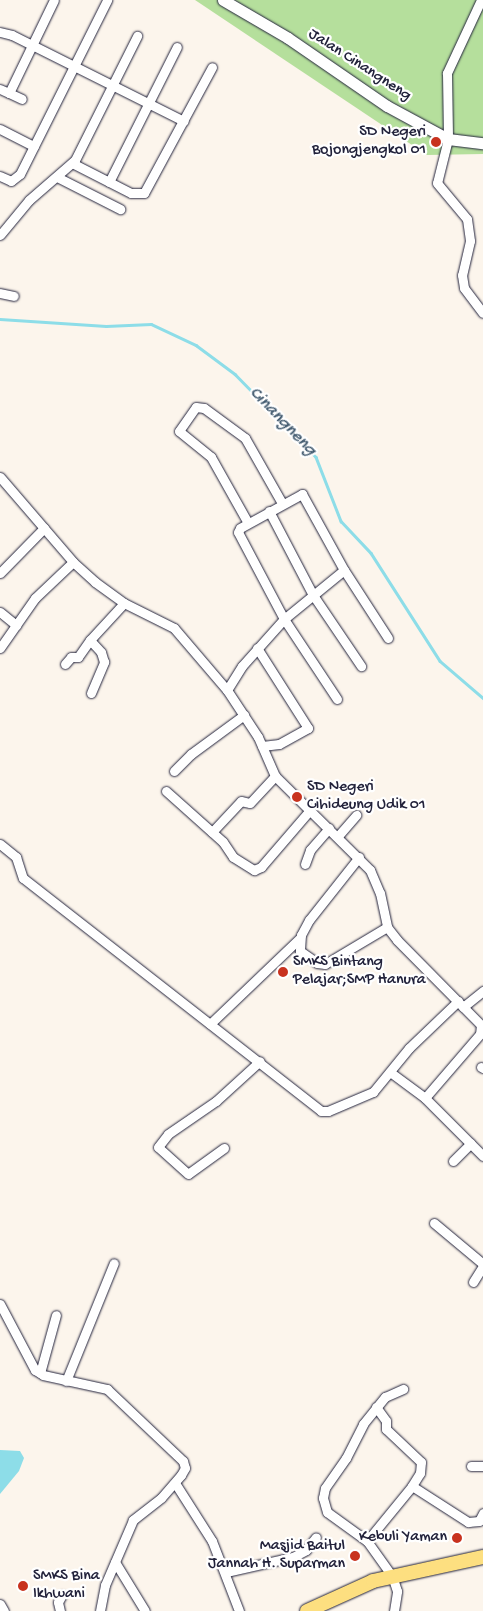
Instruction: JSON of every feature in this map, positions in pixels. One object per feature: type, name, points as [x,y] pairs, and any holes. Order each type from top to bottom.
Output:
[{"type":"highway","points":[[307,1611],[354,1587],[392,1576],[483,1558]]},
{"type":"street","points":[[22,99],[4,91],[33,46],[54,0]]},
{"type":"street","points":[[0,176],[11,181],[16,179],[107,0]]},
{"type":"street","name":"Jalan Cinangneng","points":[[223,0],[236,3],[387,106],[448,139],[483,143]]},
{"type":"street","points":[[481,0],[463,43],[450,63],[447,73],[448,139],[437,183],[468,219],[470,241],[462,275],[464,288],[483,313]]},
{"type":"street","points":[[0,32],[33,46],[184,121]]},
{"type":"street","points":[[0,236],[28,200],[72,163],[114,86],[138,36]]},
{"type":"street","points":[[109,182],[150,104],[177,47]]},
{"type":"street","points":[[72,163],[131,193],[144,193],[212,67]]},
{"type":"street","points":[[0,129],[34,146]]},
{"type":"street","points":[[57,177],[120,209]]},
{"type":"street","points":[[0,293],[14,296]]},
{"type":"street","points":[[248,523],[211,457],[179,431],[196,407],[204,408],[244,438],[282,503]]},
{"type":"street","points":[[0,478],[73,562],[124,603],[174,628],[227,690],[244,715],[262,746],[274,776],[359,857],[375,878],[387,927],[422,969],[460,1004],[482,1030],[425,1098]]},
{"type":"street","points":[[337,699],[284,620],[240,537],[240,528],[282,503],[302,494],[344,570],[388,638]]},
{"type":"street","points":[[269,511],[313,595],[361,666]]},
{"type":"street","points":[[0,573],[44,528]]},
{"type":"street","points":[[0,648],[42,590],[73,562]]},
{"type":"street","points":[[227,690],[257,648],[284,620],[344,570]]},
{"type":"street","points":[[65,664],[71,657],[78,657],[90,640],[124,603]]},
{"type":"street","points":[[0,612],[16,625]]},
{"type":"street","points":[[90,640],[101,652],[104,662],[91,693]]},
{"type":"street","points":[[257,648],[308,728],[279,744],[262,746]]},
{"type":"street","points":[[174,771],[191,754],[244,715]]},
{"type":"street","points":[[212,832],[241,801],[250,803],[274,776]]},
{"type":"street","points":[[166,791],[212,832],[233,857],[251,870],[258,870],[310,810]]},
{"type":"street","points":[[338,836],[356,815]]},
{"type":"street","points":[[305,864],[310,850],[329,828]]},
{"type":"street","points":[[0,844],[16,857],[23,878],[260,1061],[311,1104],[324,1112],[368,1095],[409,1048],[460,1004],[483,991]]},
{"type":"street","points":[[210,1024],[300,938],[314,913],[359,857]]},
{"type":"street","points":[[300,938],[300,951],[317,963],[325,964],[387,927]]},
{"type":"street","points":[[224,1148],[188,1174],[158,1147],[168,1134],[216,1101],[260,1061]]},
{"type":"street","points":[[390,1072],[425,1098],[483,1156]]},
{"type":"street","points":[[453,1161],[471,1143]]},
{"type":"street","points":[[434,1223],[483,1265],[473,1282]]},
{"type":"street","points":[[66,1381],[114,1263]]},
{"type":"street","points":[[0,1304],[29,1362],[40,1374],[107,1389],[177,1453],[185,1468],[175,1483],[161,1498],[133,1520],[106,1584],[100,1611]]},
{"type":"street","points":[[40,1374],[56,1315]]},
{"type":"street","points":[[394,1611],[397,1591],[392,1576],[368,1541],[327,1512],[324,1498],[325,1488],[376,1407],[390,1393],[403,1389]]},
{"type":"street","points":[[368,1541],[412,1486],[420,1473],[421,1462],[386,1429],[384,1418],[376,1407]]},
{"type":"street","points":[[471,1466],[483,1466]]},
{"type":"street","points":[[175,1483],[212,1541],[226,1572],[239,1611]]},
{"type":"street","points":[[412,1486],[468,1522],[478,1521],[483,1513]]},
{"type":"street","points":[[226,1572],[293,1557],[306,1550],[316,1537]]},
{"type":"street","points":[[115,1562],[145,1611]]},
{"type":"street","points":[[60,1611],[58,1602],[62,1595]]},
{"type":"street","points":[[0,1604],[4,1611]]},
{"type":"green space","points":[[195,0],[483,0],[483,154],[427,155]]},
{"type":"water","points":[[0,1450],[20,1451],[24,1458],[19,1471],[0,1494]]},
{"type":"waterway","name":"Cinangneng","points":[[0,319],[106,326],[151,324],[196,345],[235,374],[316,457],[341,521],[371,553],[440,661],[483,698]]},
{"type":"place","name":"SD Negeri Bojongjengkol 01","points":[[436,142]]},
{"type":"place","name":"SD Negeri Cihideung Udik 01","points":[[297,797]]},
{"type":"place","name":"SMKS Bintang Pelajar;SMP Hanura","points":[[283,972]]},
{"type":"place","name":"Kebuli Yaman","points":[[457,1538]]},
{"type":"place","name":"Masjid Baitul Jannah H. Suparman","points":[[355,1556]]},
{"type":"place","name":"SMKS Bina Ikhwani","points":[[23,1586]]}]
